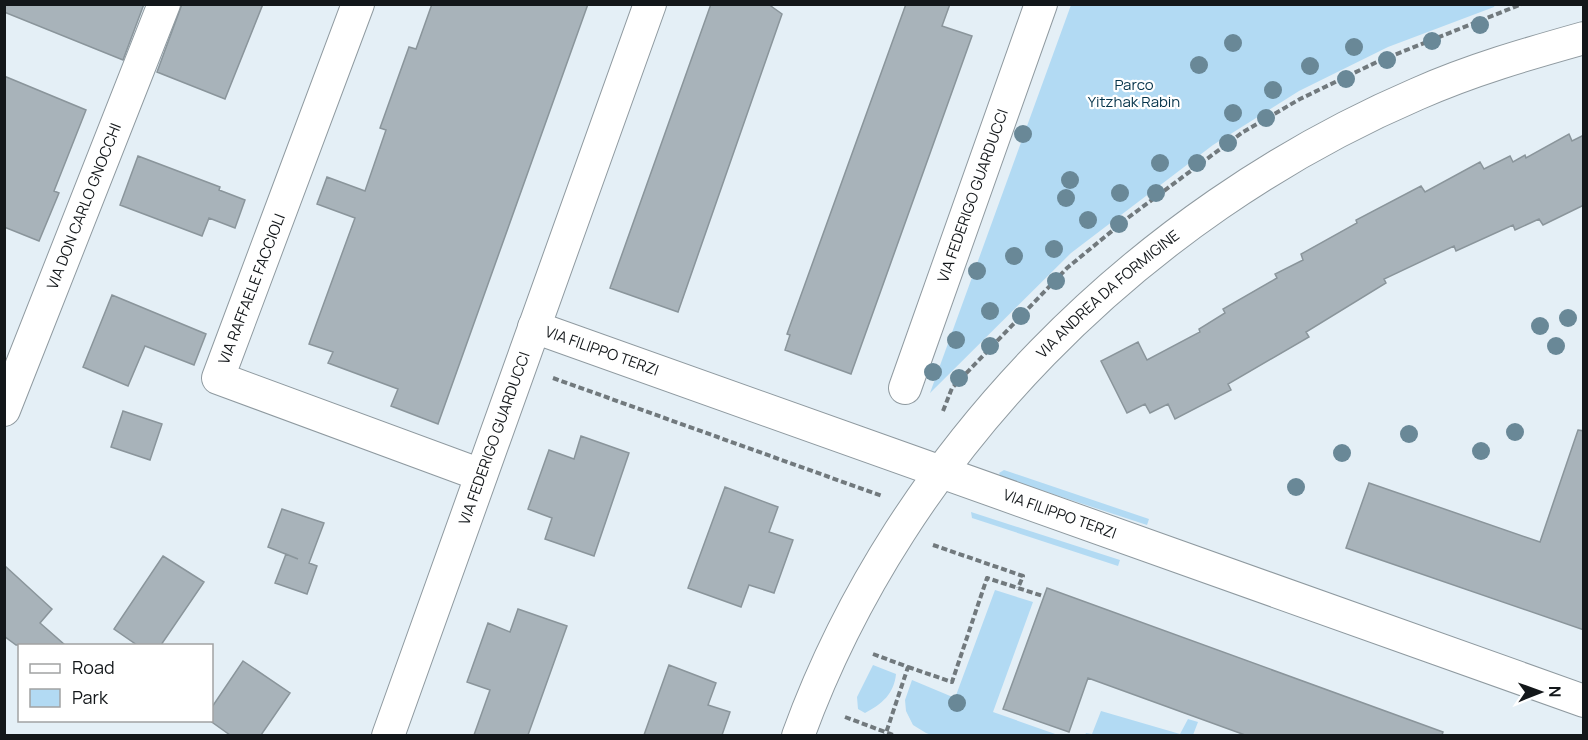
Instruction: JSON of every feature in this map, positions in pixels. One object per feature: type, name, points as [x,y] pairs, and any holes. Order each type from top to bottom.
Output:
[{"type":"street","name":"VIA DON CARLO GNOCCHI","points":[[4,410],[164,4]]},
{"type":"street","name":"VIA RAFFAELE FACCIOLI","points":[[358,4],[218,378],[481,475]]},
{"type":"street","name":"VIA FEDERIGO GUARDUCCI","points":[[388,735],[650,4]]},
{"type":"street","name":"VIA FEDERIGO GUARDUCCI","points":[[906,388],[1041,4]]},
{"type":"street","name":"VIA ANDREA DA FORMIGINE","points":[[798,735],[812,696],[868,584],[942,471],[976,424],[1005,391],[1092,306],[1167,241],[1239,190],[1294,155],[1417,94],[1483,69],[1584,38]]},
{"type":"street","name":"VIA FILIPPO TERZI","points":[[534,327],[1584,701]]},
{"type":"path","points":[[550,389],[554,378],[884,496]]},
{"type":"path","points":[[930,544],[1023,576],[1018,588]]},
{"type":"path","points":[[869,653],[952,682],[987,578],[1043,596]]},
{"type":"path","points":[[885,734],[908,668]]},
{"type":"path","points":[[842,716],[885,734],[896,735]]},
{"type":"green space","name":"Parco Yitzhak Rabin","points":[[1071,4],[1495,5],[1388,47],[1299,91],[1213,145],[1071,253],[930,393]]},
{"type":"green space","points":[[1004,470],[1149,519],[1147,525],[1001,477],[999,473]]},
{"type":"green space","points":[[971,512],[1120,560],[1118,566],[972,518]]},
{"type":"green space","points":[[995,590],[1033,602],[993,712],[1058,735],[934,736],[926,733],[913,725],[906,711],[905,700],[912,680],[955,698]]},
{"type":"green space","points":[[873,665],[896,674],[895,681],[886,698],[865,713],[858,709],[857,697]]},
{"type":"green space","points":[[1101,711],[1180,734],[1188,719],[1198,722],[1193,735],[1085,735],[1086,733],[1092,734]]},
{"type":"building","points":[[4,4],[144,4],[123,60],[4,12]]},
{"type":"building","points":[[182,4],[263,4],[225,99],[157,72]]},
{"type":"building","points":[[432,4],[588,4],[438,424],[391,406],[398,389],[328,363],[333,352],[309,344],[355,218],[317,204],[327,177],[365,191],[386,130],[380,128],[409,47],[416,49]]},
{"type":"building","points":[[711,4],[768,4],[782,14],[678,312],[610,288]]},
{"type":"building","points":[[906,4],[950,4],[942,26],[972,36],[851,374],[785,350],[790,335],[787,334]]},
{"type":"building","points":[[4,76],[86,110],[54,191],[59,193],[39,241],[4,227]]},
{"type":"building","points":[[1569,134],[1572,141],[1584,135],[1584,205],[1543,225],[1539,219],[1515,230],[1513,225],[1456,251],[1454,246],[1384,279],[1386,283],[1306,332],[1309,337],[1228,384],[1231,390],[1175,419],[1168,404],[1150,413],[1145,404],[1127,413],[1101,361],[1138,342],[1147,360],[1200,332],[1199,329],[1225,313],[1223,309],[1277,278],[1275,274],[1303,260],[1301,254],[1357,223],[1356,220],[1421,186],[1425,192],[1480,162],[1484,169],[1510,156],[1513,162],[1525,155],[1526,158]]},
{"type":"building","points":[[138,156],[220,187],[219,190],[245,200],[235,228],[209,218],[202,236],[120,205]]},
{"type":"building","points":[[112,295],[206,334],[194,365],[145,346],[128,386],[83,367]]},
{"type":"building","points":[[123,411],[162,424],[150,460],[111,447]]},
{"type":"building","points":[[1578,430],[1584,431],[1584,630],[1346,548],[1369,483],[1540,542]]},
{"type":"building","points":[[581,436],[629,453],[594,556],[545,539],[552,518],[528,509],[549,450],[574,459]]},
{"type":"building","points":[[725,487],[778,507],[769,532],[793,540],[774,593],[749,585],[741,607],[688,588]]},
{"type":"building","points":[[282,509],[324,523],[309,563],[317,566],[307,594],[275,583],[286,554],[268,547]]},
{"type":"building","points":[[163,556],[204,582],[162,644],[136,644],[114,629]]},
{"type":"building","points":[[4,565],[52,609],[40,623],[64,644],[16,645],[4,636]]},
{"type":"building","points":[[1047,588],[1443,732],[1442,735],[1245,735],[1088,678],[1069,732],[1003,709]]},
{"type":"building","points":[[518,609],[567,626],[528,735],[474,735],[490,690],[467,682],[488,623],[510,632]]},
{"type":"building","points":[[243,661],[290,693],[261,735],[230,735],[212,722],[213,706]]},
{"type":"building","points":[[669,665],[716,683],[708,705],[730,712],[722,735],[644,735]]}]
